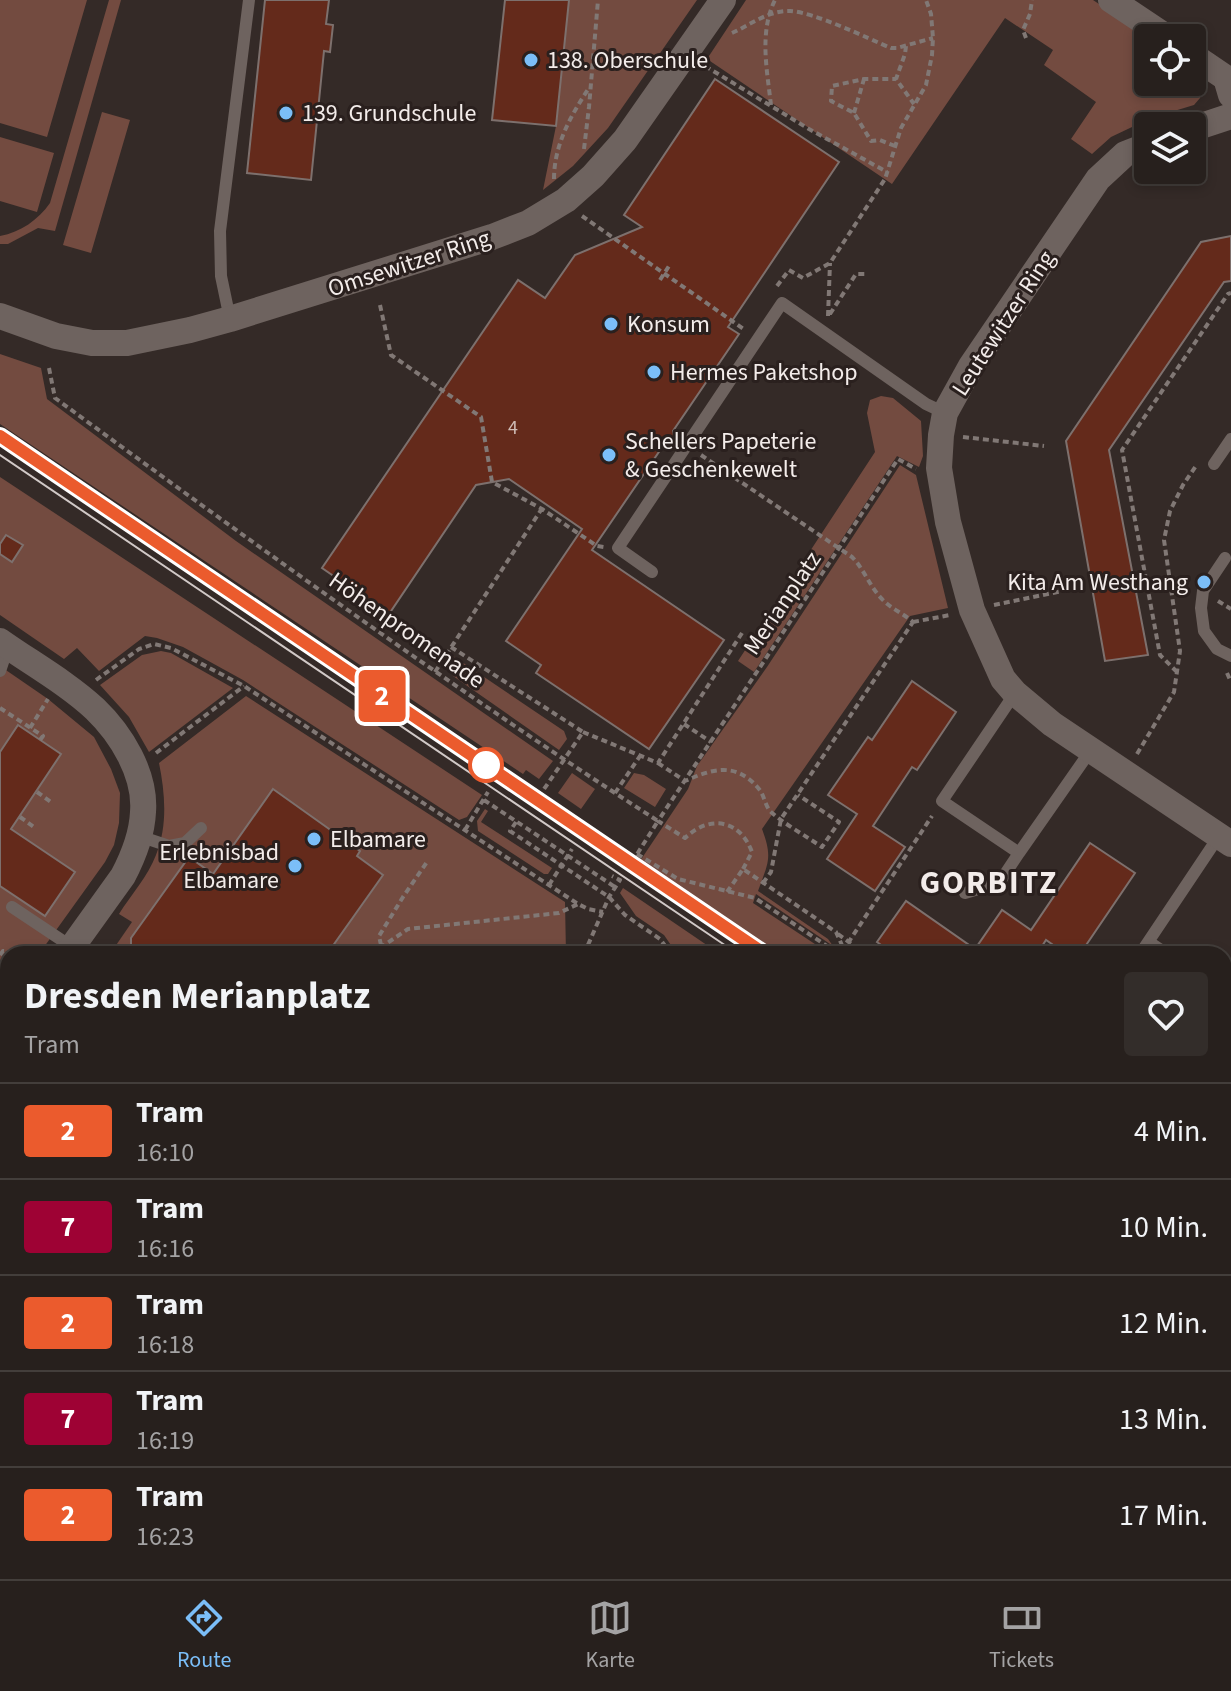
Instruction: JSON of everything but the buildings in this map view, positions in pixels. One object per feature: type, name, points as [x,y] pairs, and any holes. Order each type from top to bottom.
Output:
[{"type":"street","name":"Omsewitzer Ring","points":[[0,316],[56,336],[92,343],[127,343],[230,319],[528,223],[566,200],[593,176],[625,140],[723,0]]},
{"type":"street","points":[[1111,0],[1147,24]]},
{"type":"street","points":[[1206,64],[1226,78],[1231,95]]},
{"type":"street","points":[[1206,124],[1231,116]]},
{"type":"street","name":"Leutewitzer Ring","points":[[1134,150],[1125,154],[1098,179],[971,366],[943,424],[939,468],[948,522],[972,610],[1003,679],[1052,724],[1225,840]]},
{"type":"street","points":[[4,653],[80,697],[109,724],[134,766],[141,787],[144,811],[130,863],[73,946]]},
{"type":"lane","points":[[230,319],[221,276],[220,231],[249,0]]},
{"type":"lane","points":[[652,572],[618,548],[782,303],[926,404],[943,424]]},
{"type":"lane","points":[[1214,464],[1231,439]]},
{"type":"lane","points":[[1225,558],[1203,591],[1201,608],[1204,631],[1217,649],[1231,656]]},
{"type":"lane","points":[[1015,693],[942,801],[1019,853]]},
{"type":"lane","points":[[965,893],[999,883],[1091,750]]},
{"type":"lane","points":[[139,836],[169,846],[185,843],[201,828]]},
{"type":"lane","points":[[1146,946],[1225,840]]},
{"type":"lane","points":[[12,907],[65,946]]},
{"type":"lane","points":[[1149,942],[1155,946]]},
{"type":"path","points":[[586,135],[598,0]]},
{"type":"path","points":[[771,105],[765,51],[767,15],[775,0]]},
{"type":"path","points":[[772,294],[789,270],[803,278],[830,263],[885,179],[901,128],[926,85],[933,38],[926,0]]},
{"type":"path","points":[[1026,38],[1023,30],[1032,0]]},
{"type":"path","points":[[724,36],[767,15],[790,11],[815,17],[891,48],[933,38]]},
{"type":"path","points":[[896,79],[906,46]]},
{"type":"path","points":[[699,63],[887,172]]},
{"type":"path","points":[[895,146],[880,140],[871,141],[854,113],[831,101],[832,86],[864,79],[896,79]]},
{"type":"path","points":[[854,113],[864,79]]},
{"type":"path","points":[[896,79],[914,104]]},
{"type":"path","points":[[554,188],[557,155],[564,134],[573,112],[591,86]]},
{"type":"path","points":[[577,212],[745,330]]},
{"type":"path","points":[[830,263],[828,316],[856,274],[865,274]]},
{"type":"path","points":[[660,280],[669,266]]},
{"type":"path","points":[[1177,672],[1160,655],[1122,450],[1231,293]]},
{"type":"path","points":[[380,305],[391,355],[481,417],[492,482],[542,509],[597,546]]},
{"type":"path","name":"Höhenpromenade","points":[[49,368],[55,398],[435,672],[564,759],[685,838],[702,826],[714,823],[738,831],[752,852],[743,869]]},
{"type":"path","points":[[943,424],[1044,446]]},
{"type":"path","points":[[687,445],[855,560],[880,598],[913,622]]},
{"type":"path","name":"Merianplatz","points":[[658,821],[898,459],[917,470]]},
{"type":"path","points":[[1124,772],[1174,692],[1180,651],[1164,540],[1170,511],[1200,460]]},
{"type":"path","points":[[435,672],[542,509]]},
{"type":"path","points":[[763,883],[771,872],[781,819],[913,622],[1067,590]]},
{"type":"path","points":[[658,763],[742,633]]},
{"type":"path","points":[[91,684],[139,649],[154,644],[171,648],[244,686],[578,904],[603,912]]},
{"type":"path","points":[[451,647],[583,732],[658,763],[682,784],[711,770],[728,770],[741,775],[760,790],[770,811],[822,847],[839,822],[798,795]]},
{"type":"path","points":[[148,759],[244,686]]},
{"type":"path","points":[[30,728],[52,693]]},
{"type":"path","points":[[0,708],[43,736],[40,740]]},
{"type":"path","points":[[684,724],[711,742]]},
{"type":"path","points":[[540,795],[583,732]]},
{"type":"path","points":[[615,793],[640,756]]},
{"type":"path","points":[[37,792],[51,802]]},
{"type":"path","points":[[465,830],[488,792]]},
{"type":"path","points":[[484,800],[615,887]]},
{"type":"path","points":[[848,943],[942,801]]},
{"type":"path","points":[[20,817],[34,827]]},
{"type":"path","points":[[636,856],[658,821]]},
{"type":"path","points":[[516,822],[510,831],[609,897],[625,915],[660,939],[665,946]]},
{"type":"path","points":[[549,885],[572,849]]},
{"type":"path","points":[[627,855],[636,856],[678,879],[755,898],[827,946]]},
{"type":"path","points":[[381,946],[379,936],[427,862]]},
{"type":"path","points":[[727,892],[743,869],[853,946]]},
{"type":"path","points":[[588,946],[620,880],[612,876]]},
{"type":"path","points":[[382,946],[408,929],[559,913],[578,904]]},
{"type":"path","points":[[836,932],[842,946]]},
{"type":"shaded area","points":[[0,0],[87,0],[47,137],[0,123]]},
{"type":"shaded area","points":[[109,0],[121,0],[55,231],[38,228],[8,244],[0,244],[0,236],[28,224],[50,203]]},
{"type":"shaded area","points":[[569,0],[697,0],[608,128],[573,166],[543,190],[556,126]]},
{"type":"shaded area","points":[[746,0],[1093,0],[1134,27],[1134,96],[1201,96],[1194,105],[1171,112],[1134,112],[1134,126],[1111,137],[1092,154],[1071,139],[1096,102],[1044,65],[1053,50],[1005,18],[892,184],[707,59]]},
{"type":"shaded area","points":[[102,112],[130,120],[91,253],[63,245]]},
{"type":"shaded area","points":[[0,137],[54,153],[37,212],[0,201]]},
{"type":"shaded area","points":[[0,354],[41,368],[47,399],[236,541],[553,761],[539,779],[526,770],[523,774],[0,424]]},
{"type":"shaded area","points":[[881,396],[893,398],[921,421],[923,456],[919,467],[897,456],[754,672],[738,661],[875,452],[867,413],[870,400]]},
{"type":"shaded area","points":[[900,465],[916,475],[948,608],[910,616],[762,829],[768,860],[758,891],[828,939],[833,946],[756,894],[753,903],[818,946],[767,946],[640,861],[688,789],[697,766],[767,667]]},
{"type":"shaded area","points":[[0,477],[482,795],[467,817],[459,820],[243,680],[183,647],[145,636],[99,671],[77,648],[64,659],[0,615]]},
{"type":"shaded area","points":[[161,651],[171,653],[233,688],[149,752],[129,717],[100,685],[142,655]]},
{"type":"shaded area","points":[[453,656],[564,731],[567,739],[559,750],[453,676],[449,661]]},
{"type":"shaded area","points":[[0,666],[48,699],[94,737],[120,793],[119,823],[114,845],[45,946],[0,946]]},
{"type":"shaded area","name":"Elbamare","points":[[246,696],[565,902],[566,946],[116,946],[132,922],[119,914],[149,870],[160,844],[164,809],[159,763]]},
{"type":"shaded area","points":[[572,773],[595,789],[581,809],[558,793]]},
{"type":"shaded area","points":[[634,773],[644,775],[666,789],[655,807],[624,788]]},
{"type":"shaded area","points":[[485,809],[488,811],[481,822],[552,868],[548,874],[478,831],[477,821]]},
{"type":"shaded area","points":[[623,888],[708,946],[672,946],[664,935],[636,916],[620,893]]},
{"type":"tram line","points":[[0,436],[753,946]]},
{"type":"tram line","name":"2","points":[[0,436],[753,946]]},
{"type":"tram line","points":[[0,455],[726,946]]},
{"type":"place","name":"138. Oberschule","points":[[531,60]]},
{"type":"place","name":"139. Grundschule","points":[[286,113]]},
{"type":"place","name":"Konsum","points":[[611,324]]},
{"type":"place","name":"Hermes Paketshop","points":[[654,372]]},
{"type":"place","name":"Schellers Papeterie & Geschenkewelt","points":[[609,455]]},
{"type":"place","name":"Kita Am Westhang","points":[[1204,582]]},
{"type":"place","name":"Elbamare","points":[[314,839]]},
{"type":"place","name":"Erlebnisbad Elbamare","points":[[295,866]]},
{"type":"district","name":"GORBITZ","points":[[989,882]]}]
